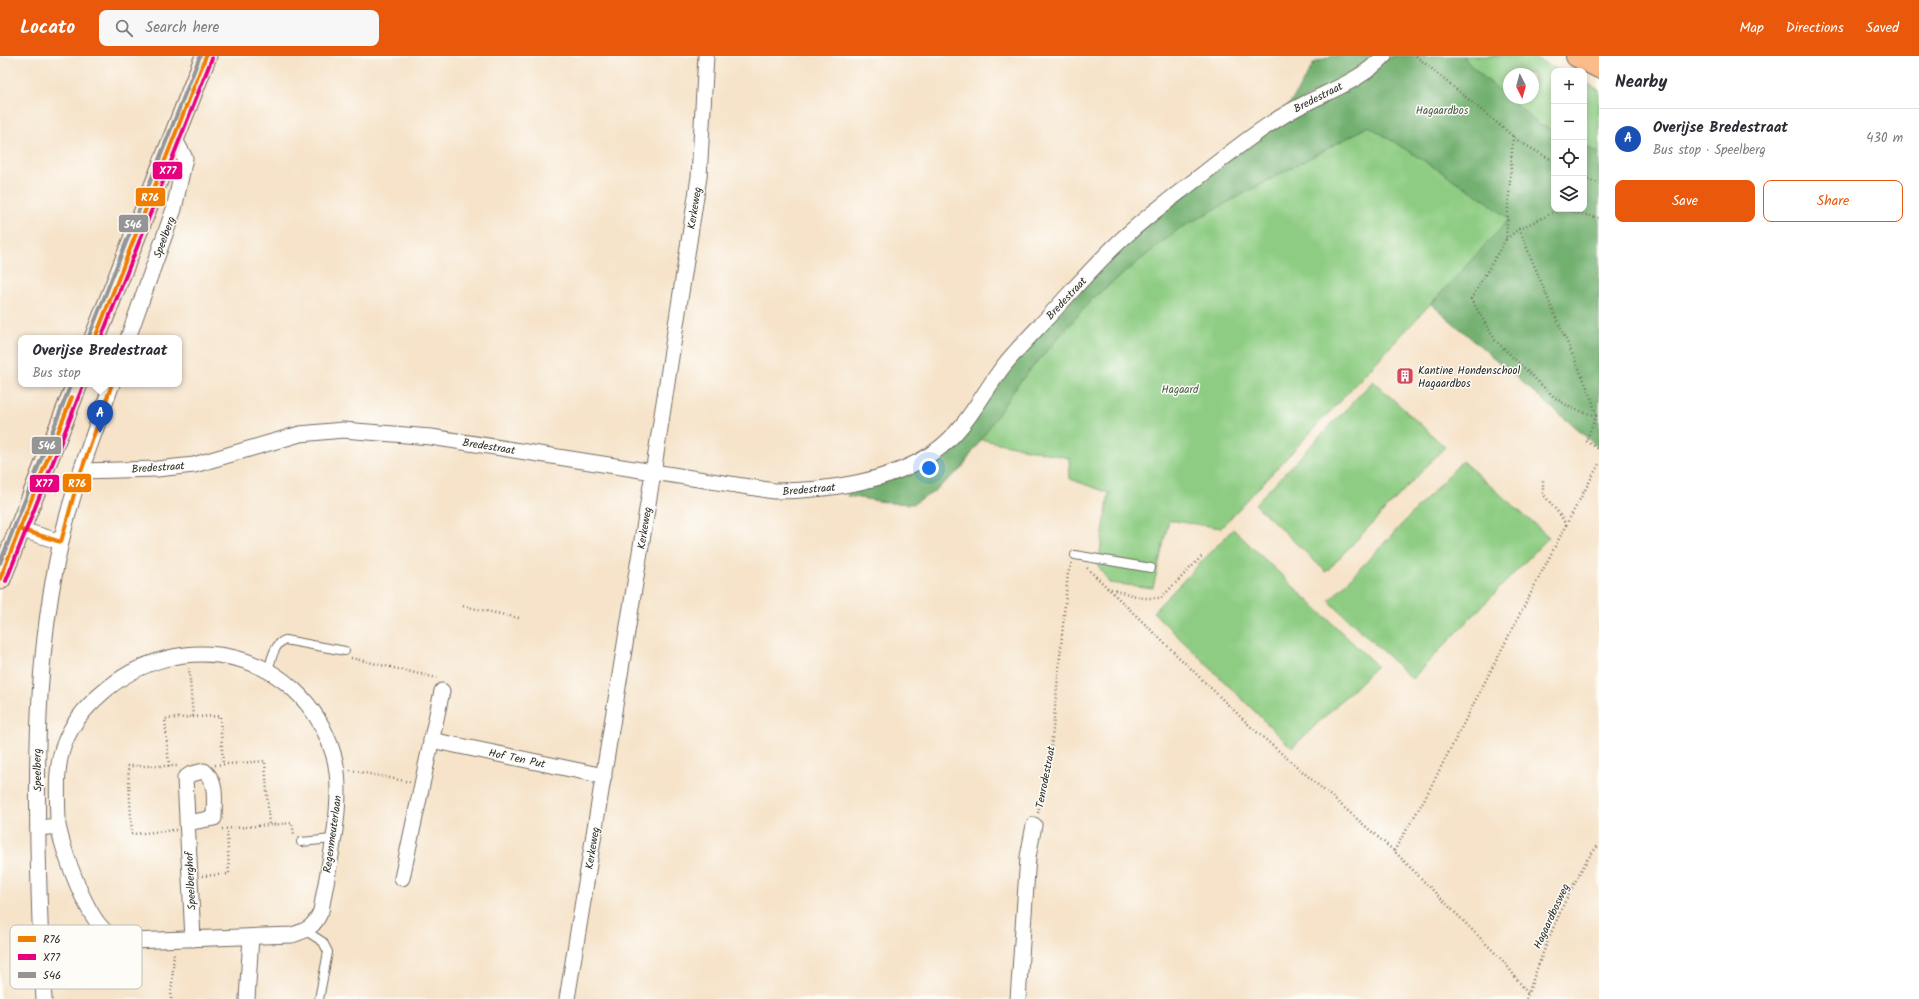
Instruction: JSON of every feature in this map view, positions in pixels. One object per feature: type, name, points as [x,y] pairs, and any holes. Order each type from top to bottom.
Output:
[{"type":"highway","points":[[1577,56],[1599,67]]},
{"type":"main road","points":[[96,335],[173,136],[206,56]]},
{"type":"main road","points":[[0,579],[76,387]]},
{"type":"street","name":"Kerkeweg","points":[[567,999],[653,473],[699,177],[706,56]]},
{"type":"street","name":"Bredestraat","points":[[81,471],[157,469],[194,465],[300,434],[343,430],[431,437],[774,492],[802,491],[841,486],[871,479],[904,468],[934,453],[954,435],[1003,366],[1075,288],[1129,233],[1247,139],[1291,110],[1354,79],[1375,65],[1384,56]]},
{"type":"street","name":"Speelberg","points":[[129,335],[174,209],[185,158],[173,136]]},
{"type":"street","name":"Speelberg","points":[[40,925],[37,745],[44,638],[61,542],[81,471],[111,387]]},
{"type":"street","points":[[19,529],[61,542]]},
{"type":"street","name":"Regenmeuterlaan","points":[[100,925],[94,919],[63,848],[58,826],[59,761],[65,742],[76,723],[91,703],[110,686],[153,661],[188,654],[205,653],[236,658],[268,671],[291,686],[308,705],[324,729],[334,753],[338,777],[338,799],[321,911],[317,920],[306,931],[292,935],[142,940]]},
{"type":"street","points":[[402,878],[441,685]]},
{"type":"street","name":"Hof Ten Put","points":[[431,740],[604,776]]},
{"type":"street","points":[[187,826],[214,818],[213,786],[211,776],[204,771]]},
{"type":"street","name":"Speelberghof","points":[[193,939],[185,778],[191,774],[204,771]]},
{"type":"street","points":[[38,806],[58,806]]},
{"type":"street","points":[[1018,999],[1028,857],[1034,825]]},
{"type":"street","points":[[38,828],[58,826]]},
{"type":"street","points":[[247,999],[251,937]]},
{"type":"street","name":"Speelberg","points":[[43,989],[44,999]]},
{"type":"lane","points":[[1075,555],[1151,568]]},
{"type":"lane","points":[[268,671],[277,646],[281,641],[285,640],[346,651]]},
{"type":"lane","points":[[301,842],[332,839]]},
{"type":"lane","points":[[306,931],[323,942],[328,952],[319,999]]},
{"type":"path","points":[[1416,56],[1513,136],[1551,159]]},
{"type":"path","points":[[1506,240],[1513,136]]},
{"type":"path","points":[[1587,180],[1599,183]]},
{"type":"path","points":[[1596,416],[1571,408],[1554,397],[1494,340],[1471,299],[1506,240],[1519,229],[1561,209],[1599,218]]},
{"type":"path","points":[[1519,229],[1591,396],[1596,416]]},
{"type":"path","points":[[1599,412],[1586,441],[1599,449]]},
{"type":"path","points":[[1394,851],[1424,800],[1599,464]]},
{"type":"path","points":[[1542,478],[1543,494],[1561,516],[1566,525]]},
{"type":"path","points":[[1075,555],[1107,588],[1250,726],[1394,851],[1505,963],[1528,994]]},
{"type":"path","name":"Tenrodestraat","points":[[1034,825],[1050,760],[1068,573],[1075,555]]},
{"type":"path","points":[[1107,588],[1143,598],[1161,598],[1202,556]]},
{"type":"path","points":[[463,606],[519,618]]},
{"type":"path","points":[[346,651],[353,659],[441,685]]},
{"type":"path","points":[[188,654],[192,717]]},
{"type":"path","points":[[169,766],[165,719],[192,717],[220,716],[223,764]]},
{"type":"path","points":[[204,771],[204,766],[265,761],[269,825]]},
{"type":"path","points":[[183,766],[128,766],[132,834],[187,826]]},
{"type":"path","points":[[358,772],[422,785]]},
{"type":"path","points":[[214,818],[218,826],[222,829],[292,823],[293,834],[296,834],[301,842]]},
{"type":"path","points":[[190,877],[229,874],[227,829]]},
{"type":"path","name":"Hagaardbosweg","points":[[1526,999],[1543,952],[1568,897],[1589,855],[1599,845]]},
{"type":"path","points":[[171,999],[174,939]]},
{"type":"green space","points":[[1331,56],[1380,56],[1287,109],[1314,63]]},
{"type":"green space","name":"Hagaardbos","points":[[1391,56],[1463,56],[1472,67],[1503,93],[1503,104],[1515,104],[1540,125],[1551,130],[1551,212],[1587,212],[1587,147],[1599,153],[1599,448],[1431,304],[1509,219],[1484,199],[1369,126],[1180,228],[1093,298],[1019,383],[961,469],[932,493],[913,504],[891,503],[847,496],[852,487],[937,457],[1005,369],[1134,236],[1250,142]]},
{"type":"green space","points":[[1463,56],[1531,56],[1555,68],[1551,68],[1551,130],[1540,125],[1515,104],[1539,104],[1539,68],[1503,68],[1503,93],[1472,67]]},
{"type":"green space","points":[[1587,84],[1599,90],[1599,153],[1587,147]]},
{"type":"green space","name":"Hagaard","points":[[1369,126],[1484,199],[1510,219],[1221,528],[1169,520],[1153,588],[1109,583],[1098,565],[1109,493],[1070,479],[1069,458],[980,439],[1019,383],[1093,298],[1180,228]]},
{"type":"green space","points":[[1373,381],[1445,447],[1326,572],[1255,504]]},
{"type":"green space","points":[[1462,461],[1549,537],[1412,679],[1329,601]]},
{"type":"green space","points":[[1233,529],[1377,666],[1292,748],[1153,612]]},
{"type":"transit line","name":"546","points":[[89,335],[200,56]]},
{"type":"transit line","name":"R76","points":[[96,335],[206,56]]},
{"type":"transit line","name":"X77","points":[[102,335],[212,58]]},
{"type":"transit line","name":"546","points":[[0,563],[70,387]]},
{"type":"transit line","name":"X77","points":[[6,581],[83,387]]},
{"type":"transit line","name":"R76","points":[[19,529],[61,542],[78,480],[111,387]]},
{"type":"transit line","name":"R76","points":[[0,579],[72,397]]},
{"type":"place","name":"Kantine Hondenschool Hagaardbos","points":[[1405,376]]},
{"type":"place","name":"Overijse Bredestraat","points":[[100,433]]}]
